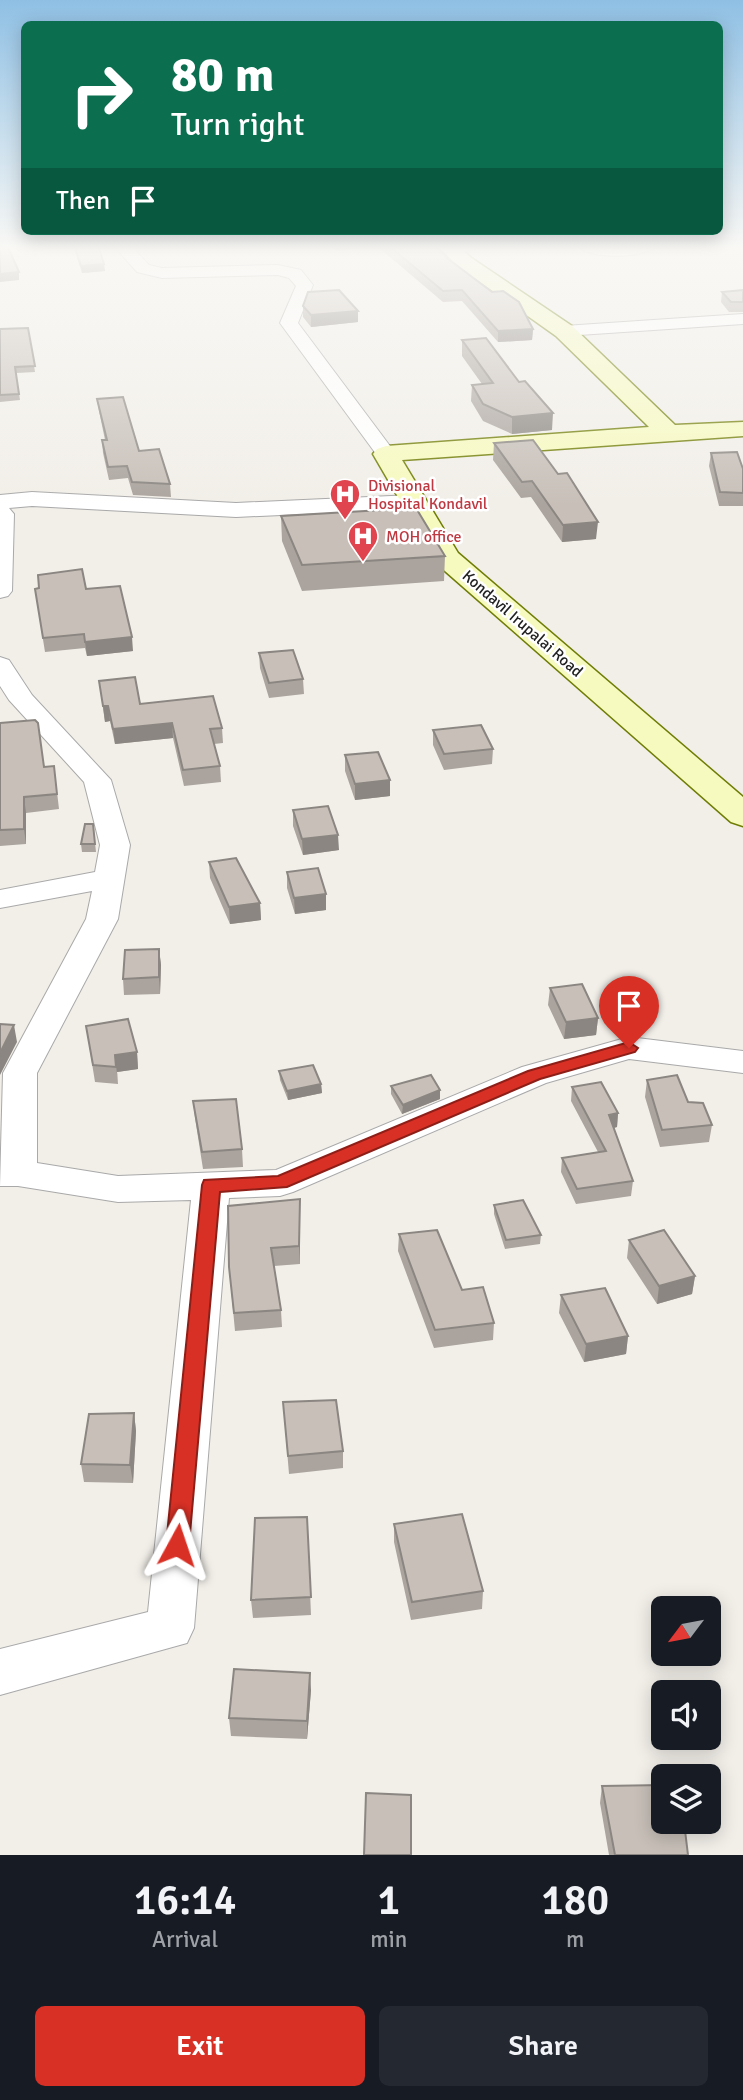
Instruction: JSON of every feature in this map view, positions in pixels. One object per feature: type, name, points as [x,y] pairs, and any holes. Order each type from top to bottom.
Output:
[{"type":"street","points":[[295,332],[386,454],[743,429]]},
{"type":"street","points":[[565,332],[668,433]]},
{"type":"street","name":"Kondavil Irupalai Road","points":[[386,454],[447,558],[743,815]]},
{"type":"street","points":[[0,502],[32,499],[236,510],[413,502]]},
{"type":"street","points":[[0,511],[3,514],[0,591]]},
{"type":"street","points":[[0,665],[22,700],[97,780],[115,845],[102,919],[20,1073],[9,1173],[118,1189],[280,1183],[534,1075],[629,1048],[743,1062]]},
{"type":"street","points":[[0,899],[109,879]]},
{"type":"street","points":[[0,1672],[170,1628],[211,1185]]},
{"type":"building","points":[[0,332],[29,332],[35,366],[15,367],[19,394],[0,395]]},
{"type":"building","points":[[486,338],[519,382],[525,381],[553,413],[512,417],[483,404],[472,385],[493,383],[462,340]]},
{"type":"building","points":[[123,397],[139,451],[159,449],[170,484],[132,482],[127,466],[108,467],[102,440],[107,440],[97,399]]},
{"type":"building","points":[[533,440],[558,474],[567,473],[598,522],[563,525],[532,481],[522,482],[494,443]]},
{"type":"building","points":[[737,452],[743,469],[743,493],[720,492],[711,453]]},
{"type":"building","points":[[416,508],[445,556],[302,565],[281,516]]},
{"type":"building","points":[[82,569],[86,589],[120,586],[132,637],[85,642],[84,634],[43,638],[35,589],[39,588],[38,575]]},
{"type":"building","points":[[293,650],[303,679],[269,683],[259,653]]},
{"type":"building","points":[[135,677],[140,704],[213,696],[222,728],[210,729],[220,766],[183,770],[172,723],[113,729],[108,706],[103,706],[99,681]]},
{"type":"building","points":[[35,720],[38,723],[44,767],[54,766],[57,794],[24,797],[24,829],[0,830],[0,723]]},
{"type":"building","points":[[481,725],[493,749],[444,754],[433,730]]},
{"type":"building","points":[[378,752],[390,780],[355,784],[345,755]]},
{"type":"building","points":[[328,806],[338,835],[302,839],[293,810]]},
{"type":"building","points":[[85,824],[93,824],[95,844],[81,844]]},
{"type":"building","points":[[236,858],[260,903],[229,907],[209,862]]},
{"type":"building","points":[[318,868],[326,894],[294,898],[287,872]]},
{"type":"building","points":[[159,949],[159,977],[123,979],[125,950]]},
{"type":"building","points":[[582,984],[598,1018],[566,1022],[550,988]]},
{"type":"building","points":[[128,1019],[137,1052],[115,1055],[116,1067],[93,1065],[86,1026]]},
{"type":"building","points":[[0,1024],[14,1025],[0,1053]]},
{"type":"building","points":[[313,1065],[321,1084],[287,1091],[279,1071]]},
{"type":"building","points":[[431,1075],[440,1090],[403,1105],[391,1086]]},
{"type":"building","points":[[677,1075],[688,1102],[703,1103],[712,1125],[662,1130],[647,1080]]},
{"type":"building","points":[[601,1082],[618,1113],[609,1115],[633,1181],[577,1189],[562,1158],[606,1151],[572,1087]]},
{"type":"building","points":[[236,1099],[242,1149],[202,1152],[193,1101]]},
{"type":"building","points":[[300,1199],[299,1246],[271,1248],[281,1310],[234,1313],[229,1267],[228,1206]]},
{"type":"building","points":[[523,1200],[541,1235],[506,1240],[494,1205]]},
{"type":"building","points":[[437,1230],[462,1290],[483,1287],[494,1323],[435,1330],[399,1234]]},
{"type":"building","points":[[664,1230],[695,1276],[659,1286],[629,1240]]},
{"type":"building","points":[[605,1288],[628,1336],[586,1344],[561,1295]]},
{"type":"building","points":[[336,1400],[343,1451],[288,1456],[283,1402]]},
{"type":"building","points":[[134,1413],[130,1465],[81,1464],[89,1414]]},
{"type":"building","points":[[462,1514],[483,1591],[412,1602],[394,1524]]},
{"type":"building","points":[[307,1517],[311,1597],[251,1600],[255,1518]]},
{"type":"building","points":[[234,1669],[310,1673],[307,1721],[229,1718]]},
{"type":"building","points":[[651,1785],[651,1834],[685,1834],[688,1855],[615,1855],[602,1786]]},
{"type":"building","points":[[366,1793],[411,1795],[411,1855],[364,1855]]},
{"type":"place","name":"Divisional Hospital Kondavil","points":[[345,521]]},
{"type":"place","name":"MOH office","points":[[363,563]]},
{"type":"route","points":[[177,1545],[211,1185],[280,1183],[534,1075],[629,1048]]}]
